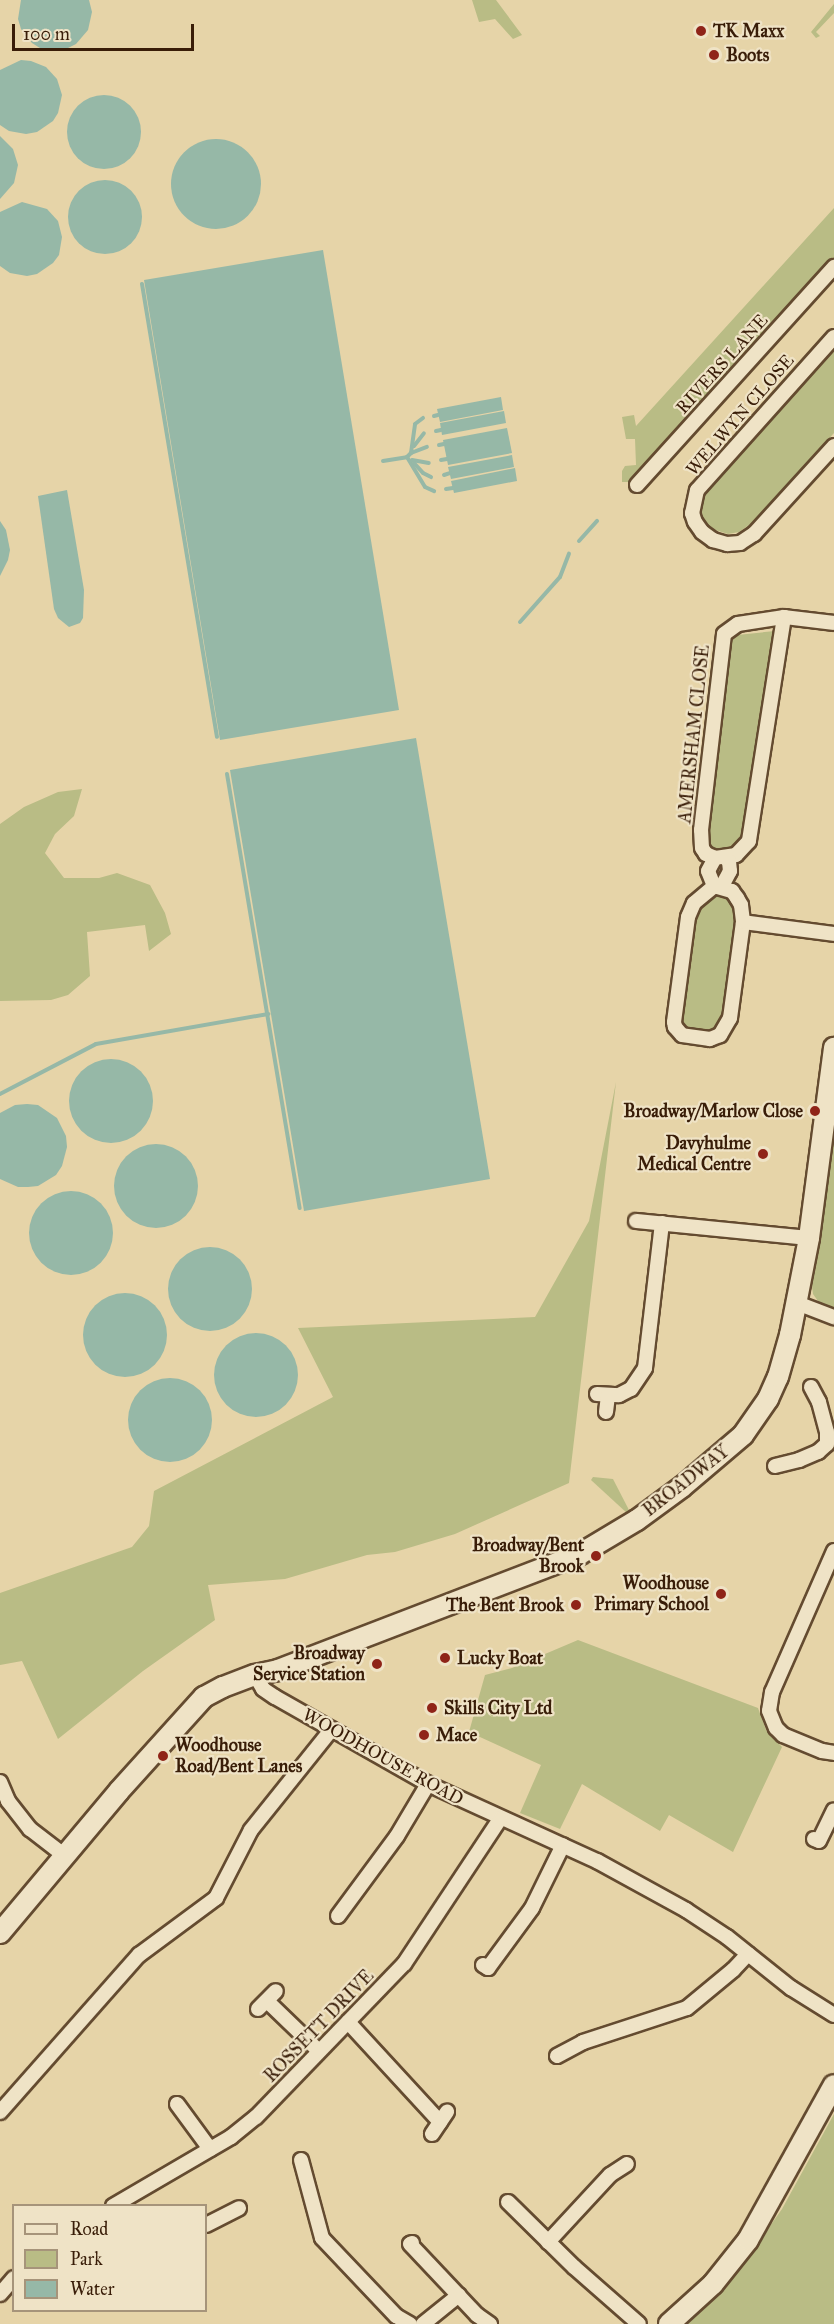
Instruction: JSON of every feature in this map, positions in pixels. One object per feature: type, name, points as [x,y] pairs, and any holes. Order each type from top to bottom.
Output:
[{"type":"street","name":"RIVERS LANE","points":[[637,485],[834,267]]},
{"type":"street","name":"WELWYN CLOSE","points":[[833,450],[754,534],[740,543],[726,544],[713,540],[702,532],[695,522],[692,513],[697,490],[834,338]]},
{"type":"street","name":"AMERSHAM CLOSE","points":[[718,886],[720,865],[702,848],[701,830],[724,634],[738,624],[784,618],[834,623]]},
{"type":"street","points":[[718,886],[737,897],[741,905],[743,922],[730,1018],[720,1035],[710,1039],[682,1035],[674,1022],[688,917],[694,903],[718,886],[720,865],[740,853],[749,841],[784,618]]},
{"type":"street","points":[[743,922],[834,934]]},
{"type":"street","name":"BROADWAY","points":[[255,1675],[278,1670],[414,1619],[503,1582],[551,1567],[590,1548],[639,1518],[727,1450],[756,1419],[778,1377],[797,1303],[809,1238],[834,1048]]},
{"type":"street","points":[[636,1221],[809,1238]]},
{"type":"street","points":[[606,1412],[602,1395],[631,1389],[639,1381],[645,1368],[662,1223]]},
{"type":"street","points":[[797,1303],[834,1317]]},
{"type":"street","points":[[776,1466],[800,1461],[831,1445],[819,1402],[811,1387]]},
{"type":"street","points":[[834,1551],[772,1692],[769,1712],[776,1728],[783,1735],[822,1751],[834,1753]]},
{"type":"street","points":[[0,1933],[204,1697],[215,1690],[255,1675]]},
{"type":"street","name":"WOODHOUSE ROAD","points":[[255,1675],[263,1689],[428,1784],[500,1819],[563,1845],[686,1910],[791,1988],[834,2015]]},
{"type":"street","points":[[0,2112],[139,1955],[216,1898],[251,1830],[332,1730]]},
{"type":"street","points":[[0,1782],[8,1802],[30,1830],[65,1856]]},
{"type":"street","points":[[338,1916],[397,1836],[428,1784]]},
{"type":"street","points":[[813,1839],[819,1841],[834,1810]]},
{"type":"street","name":"ROSSETT DRIVE","points":[[115,2204],[210,2149],[250,2122],[409,1957],[500,1819]]},
{"type":"street","points":[[483,1965],[488,1968],[532,1908],[563,1845]]},
{"type":"street","points":[[557,2056],[583,2042],[687,2008],[733,1970],[748,1954]]},
{"type":"street","points":[[267,2000],[319,2051]]},
{"type":"street","points":[[348,2022],[444,2117],[432,2134]]},
{"type":"street","points":[[669,2324],[713,2284],[748,2240],[834,2085]]},
{"type":"street","points":[[177,2104],[210,2149]]},
{"type":"street","points":[[548,2242],[610,2175],[627,2164]]},
{"type":"street","points":[[307,2168],[322,2238],[396,2316],[410,2324]]},
{"type":"street","points":[[508,2202],[548,2242],[639,2324]]},
{"type":"street","points":[[207,2224],[239,2208]]},
{"type":"street","points":[[412,2242],[410,2244],[490,2324]]},
{"type":"street","points":[[0,2294],[12,2280]]},
{"type":"street","points":[[423,2324],[459,2295]]},
{"type":"green space","points":[[472,0],[496,0],[522,35],[513,39],[495,19],[479,22]]},
{"type":"green space","points":[[834,4],[834,13],[816,32],[820,36],[816,38],[811,32]]},
{"type":"green space","points":[[834,208],[834,259],[636,477],[629,482],[622,482],[622,471],[625,466],[636,465],[635,439],[626,439],[622,417],[634,415],[636,426]]},
{"type":"green space","points":[[834,346],[834,433],[756,520],[739,532],[728,534],[712,529],[703,519],[699,499],[706,488]]},
{"type":"green space","points":[[775,631],[747,829],[742,844],[722,855],[705,846],[730,639],[737,635]]},
{"type":"green space","points":[[82,789],[74,816],[55,834],[45,853],[64,878],[99,878],[117,873],[150,885],[165,913],[171,934],[149,951],[145,925],[87,932],[90,976],[68,995],[51,1000],[0,1001],[0,824],[24,807],[58,792]]},
{"type":"green space","points":[[712,892],[731,898],[738,917],[726,1011],[715,1031],[709,1033],[685,1028],[678,1022],[694,913]]},
{"type":"green space","points":[[616,1082],[569,1483],[455,1534],[395,1552],[367,1555],[285,1579],[208,1585],[215,1620],[143,1671],[58,1739],[22,1661],[0,1665],[0,1593],[132,1547],[149,1526],[154,1491],[333,1397],[298,1328],[535,1317],[589,1221]]},
{"type":"green space","points":[[834,1103],[834,1309],[820,1304],[813,1294],[811,1278]]},
{"type":"green space","points":[[593,1477],[613,1479],[630,1512],[628,1514],[591,1480]]},
{"type":"green space","points":[[578,1640],[758,1708],[766,1730],[782,1747],[733,1852],[669,1815],[660,1831],[582,1784],[560,1829],[520,1813],[541,1765],[469,1732],[485,1675],[512,1668]]},
{"type":"green space","points":[[834,2114],[834,2324],[688,2324],[726,2288],[782,2209]]},
{"type":"water","points":[[21,0],[89,0],[92,12],[88,30],[76,44],[66,49],[56,51],[40,48],[32,43],[21,29],[18,19]]},
{"type":"water","points":[[21,60],[46,67],[57,79],[62,95],[58,113],[53,121],[37,132],[26,134],[9,131],[0,125],[0,70]]},
{"type":"water","points":[[104,95],[118,98],[130,106],[138,118],[141,132],[138,146],[130,158],[118,166],[104,169],[90,166],[78,158],[70,146],[67,132],[70,118],[78,106],[90,98]]},
{"type":"water","points":[[0,136],[13,149],[18,165],[14,183],[0,199]]},
{"type":"water","points":[[216,139],[233,142],[248,152],[258,167],[261,184],[258,201],[248,216],[233,226],[216,229],[199,226],[184,216],[174,201],[171,184],[174,167],[184,152],[199,142]]},
{"type":"water","points":[[105,180],[119,183],[131,191],[139,203],[142,217],[139,231],[131,243],[119,251],[105,254],[91,251],[79,243],[71,231],[68,217],[71,203],[79,191],[91,183]]},
{"type":"water","points":[[22,202],[47,209],[58,221],[62,237],[59,255],[53,263],[37,274],[27,276],[10,273],[0,266],[0,212]]},
{"type":"water","points":[[323,250],[399,710],[220,740],[144,280]]},
{"type":"water","points":[[501,397],[503,410],[440,422],[437,409]]},
{"type":"water","points":[[504,411],[506,423],[442,435],[440,423]]},
{"type":"water","points":[[507,428],[512,453],[448,465],[443,440]]},
{"type":"water","points":[[512,455],[514,467],[451,479],[448,467]]},
{"type":"water","points":[[515,468],[517,481],[454,493],[451,481]]},
{"type":"water","points":[[67,490],[84,590],[83,618],[80,623],[69,627],[58,618],[54,609],[38,496]]},
{"type":"water","points":[[0,521],[6,530],[10,550],[0,576]]},
{"type":"water","points":[[416,738],[490,1179],[304,1211],[230,770]]},
{"type":"water","points":[[111,1059],[127,1062],[141,1071],[150,1085],[153,1101],[150,1117],[141,1131],[127,1140],[111,1143],[95,1140],[81,1131],[72,1117],[69,1101],[72,1085],[81,1071],[95,1062]]},
{"type":"water","points":[[15,1105],[38,1105],[57,1118],[66,1136],[67,1147],[62,1166],[56,1175],[38,1186],[18,1187],[0,1179],[0,1113]]},
{"type":"water","points":[[156,1144],[172,1147],[186,1156],[195,1170],[198,1186],[195,1202],[186,1216],[172,1225],[156,1228],[140,1225],[126,1216],[117,1202],[114,1186],[117,1170],[126,1156],[140,1147]]},
{"type":"water","points":[[71,1191],[87,1194],[101,1203],[110,1217],[113,1233],[110,1249],[101,1263],[87,1272],[71,1275],[55,1272],[41,1263],[32,1249],[29,1233],[32,1217],[41,1203],[55,1194]]},
{"type":"water","points":[[210,1247],[226,1250],[240,1259],[249,1273],[252,1289],[249,1305],[240,1319],[226,1328],[210,1331],[194,1328],[180,1319],[171,1305],[168,1289],[171,1273],[180,1259],[194,1250]]},
{"type":"water","points":[[125,1293],[141,1296],[155,1305],[164,1319],[167,1335],[164,1351],[155,1365],[141,1374],[125,1377],[109,1374],[95,1365],[86,1351],[83,1335],[86,1319],[95,1305],[109,1296]]},
{"type":"water","points":[[256,1333],[272,1336],[286,1345],[295,1359],[298,1375],[295,1391],[286,1405],[272,1414],[256,1417],[240,1414],[226,1405],[217,1391],[214,1375],[217,1359],[226,1345],[240,1336]]},
{"type":"water","points":[[170,1378],[186,1381],[200,1390],[209,1404],[212,1420],[209,1436],[200,1450],[186,1459],[170,1462],[154,1459],[140,1450],[131,1436],[128,1420],[131,1404],[140,1390],[154,1381]]},
{"type":"waterway","points":[[142,284],[217,737]]},
{"type":"waterway","points":[[434,416],[438,415]]},
{"type":"waterway","points":[[407,457],[411,453],[415,424],[423,418]]},
{"type":"waterway","points":[[436,431],[441,430]]},
{"type":"waterway","points":[[414,446],[424,433]]},
{"type":"waterway","points":[[439,445],[444,444]]},
{"type":"waterway","points":[[411,453],[427,447]]},
{"type":"waterway","points":[[407,457],[425,487],[434,491]]},
{"type":"waterway","points":[[383,461],[407,457]]},
{"type":"waterway","points":[[441,460],[447,459]]},
{"type":"waterway","points":[[412,460],[429,463]]},
{"type":"waterway","points":[[414,463],[423,473],[431,477]]},
{"type":"waterway","points":[[444,475],[450,473]]},
{"type":"waterway","points":[[446,489],[453,488]]},
{"type":"waterway","points":[[579,541],[597,521]]},
{"type":"waterway","points":[[520,622],[560,577],[569,554]]},
{"type":"waterway","points":[[227,774],[300,1208]]},
{"type":"waterway","points":[[0,1094],[96,1044],[268,1014]]},
{"type":"place","name":"TK Maxx","points":[[701,31]]},
{"type":"place","name":"Boots","points":[[714,55]]},
{"type":"place","name":"Broadway/Marlow Close","points":[[815,1111]]},
{"type":"place","name":"Davyhulme Medical Centre","points":[[763,1154]]},
{"type":"place","name":"Broadway/Bent Brook","points":[[596,1556]]},
{"type":"place","name":"Woodhouse Primary School","points":[[721,1594]]},
{"type":"place","name":"The Bent Brook","points":[[576,1605]]},
{"type":"place","name":"Lucky Boat","points":[[445,1658]]},
{"type":"place","name":"Broadway Service Station","points":[[377,1664]]},
{"type":"place","name":"Skills City Ltd","points":[[432,1708]]},
{"type":"place","name":"Mace","points":[[424,1735]]},
{"type":"place","name":"Woodhouse Road/Bent Lanes","points":[[163,1756]]}]
